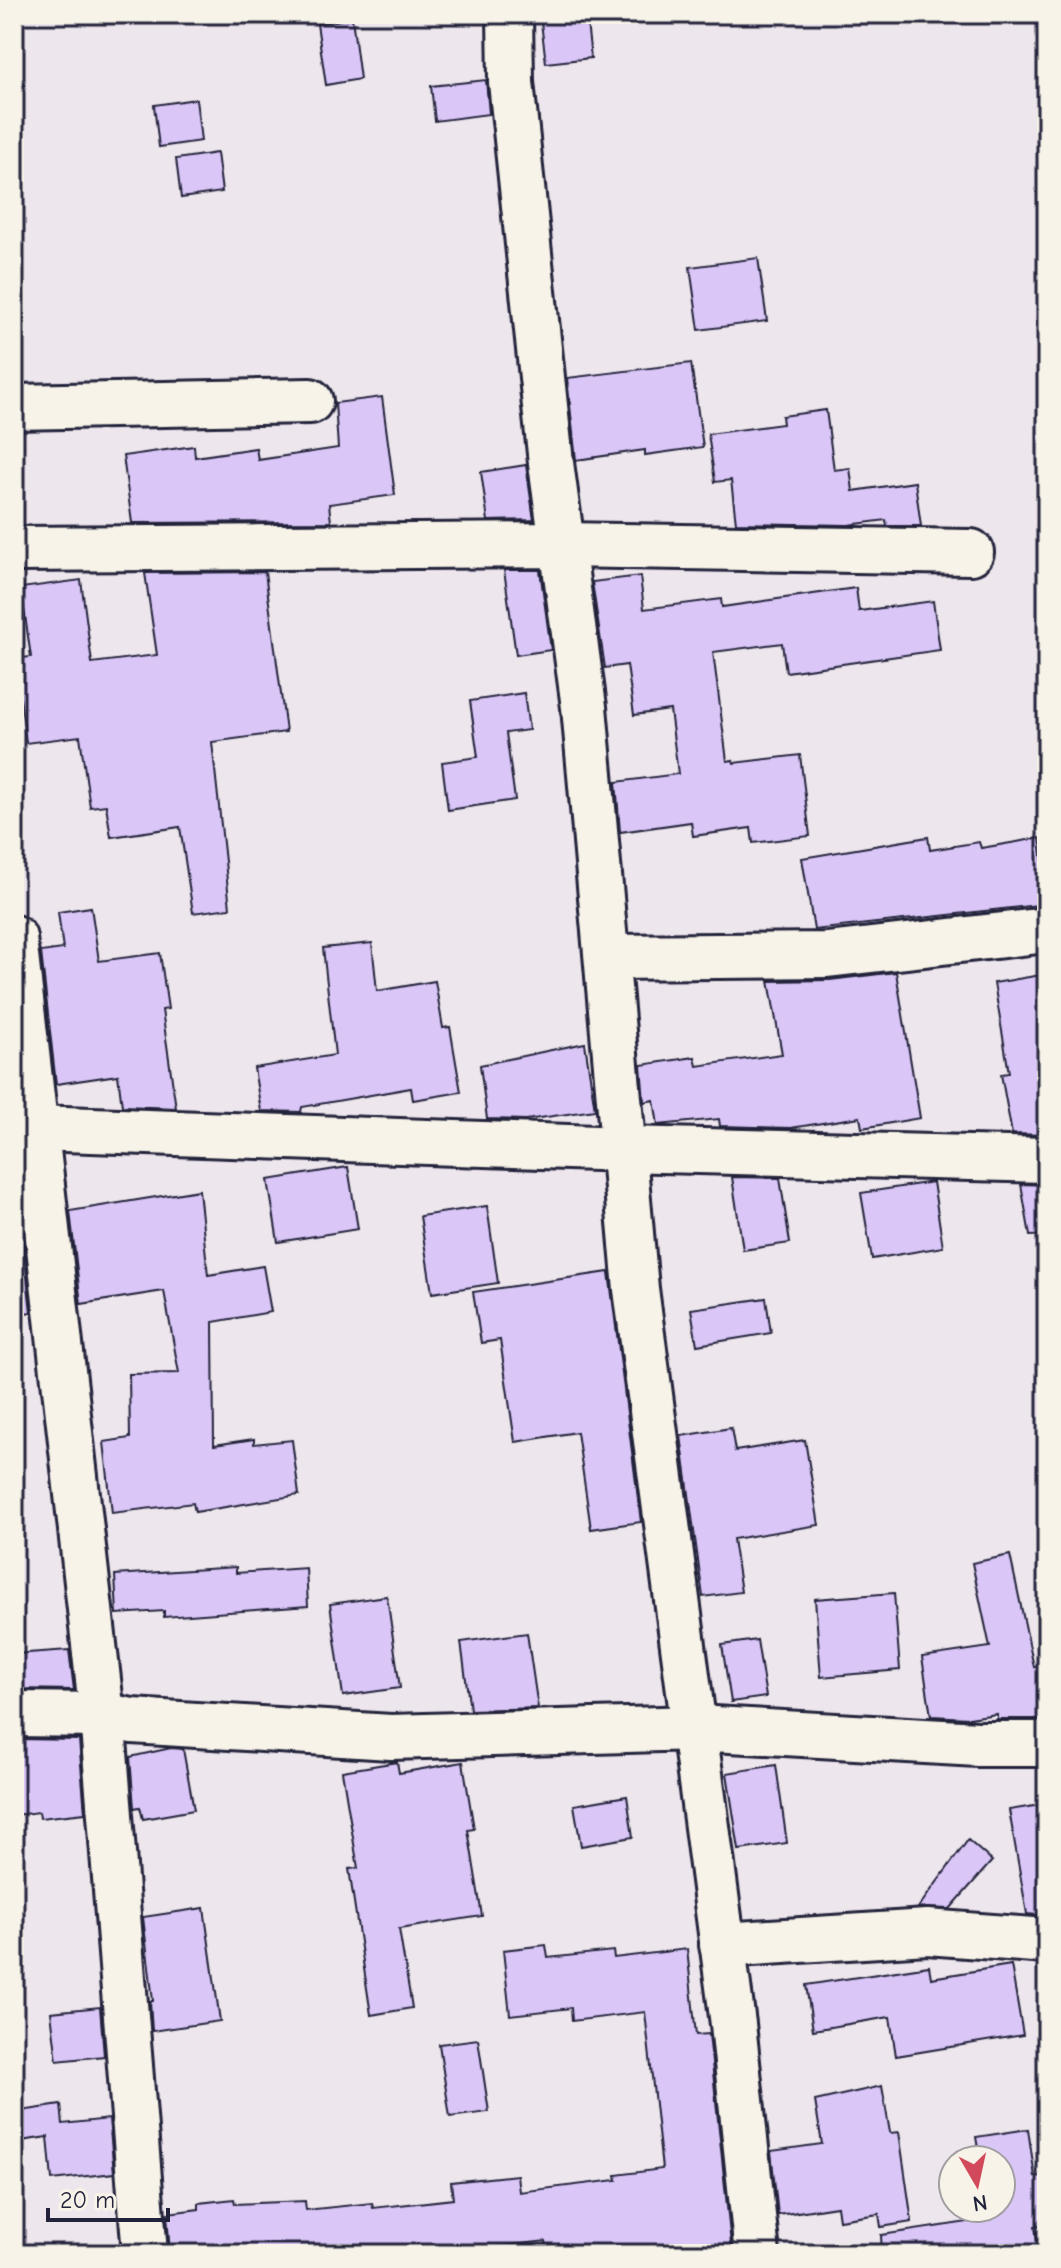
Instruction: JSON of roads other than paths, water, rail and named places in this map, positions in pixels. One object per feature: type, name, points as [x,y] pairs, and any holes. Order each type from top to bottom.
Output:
[{"type":"street","points":[[510,14],[511,82],[562,545],[584,707],[636,1289],[695,1728],[757,2254]]},
{"type":"street","points":[[14,407],[310,401]]},
{"type":"street","points":[[14,549],[562,545],[971,552]]},
{"type":"street","points":[[607,957],[827,955],[1047,930]]},
{"type":"street","points":[[14,938],[102,1715],[145,2254]]},
{"type":"street","points":[[36,1128],[1047,1160]]},
{"type":"street","points":[[14,1714],[102,1715],[132,1721],[391,1737],[695,1728],[978,1744],[1047,1744]]},
{"type":"street","points":[[722,1945],[927,1932],[1047,1941]]}]
